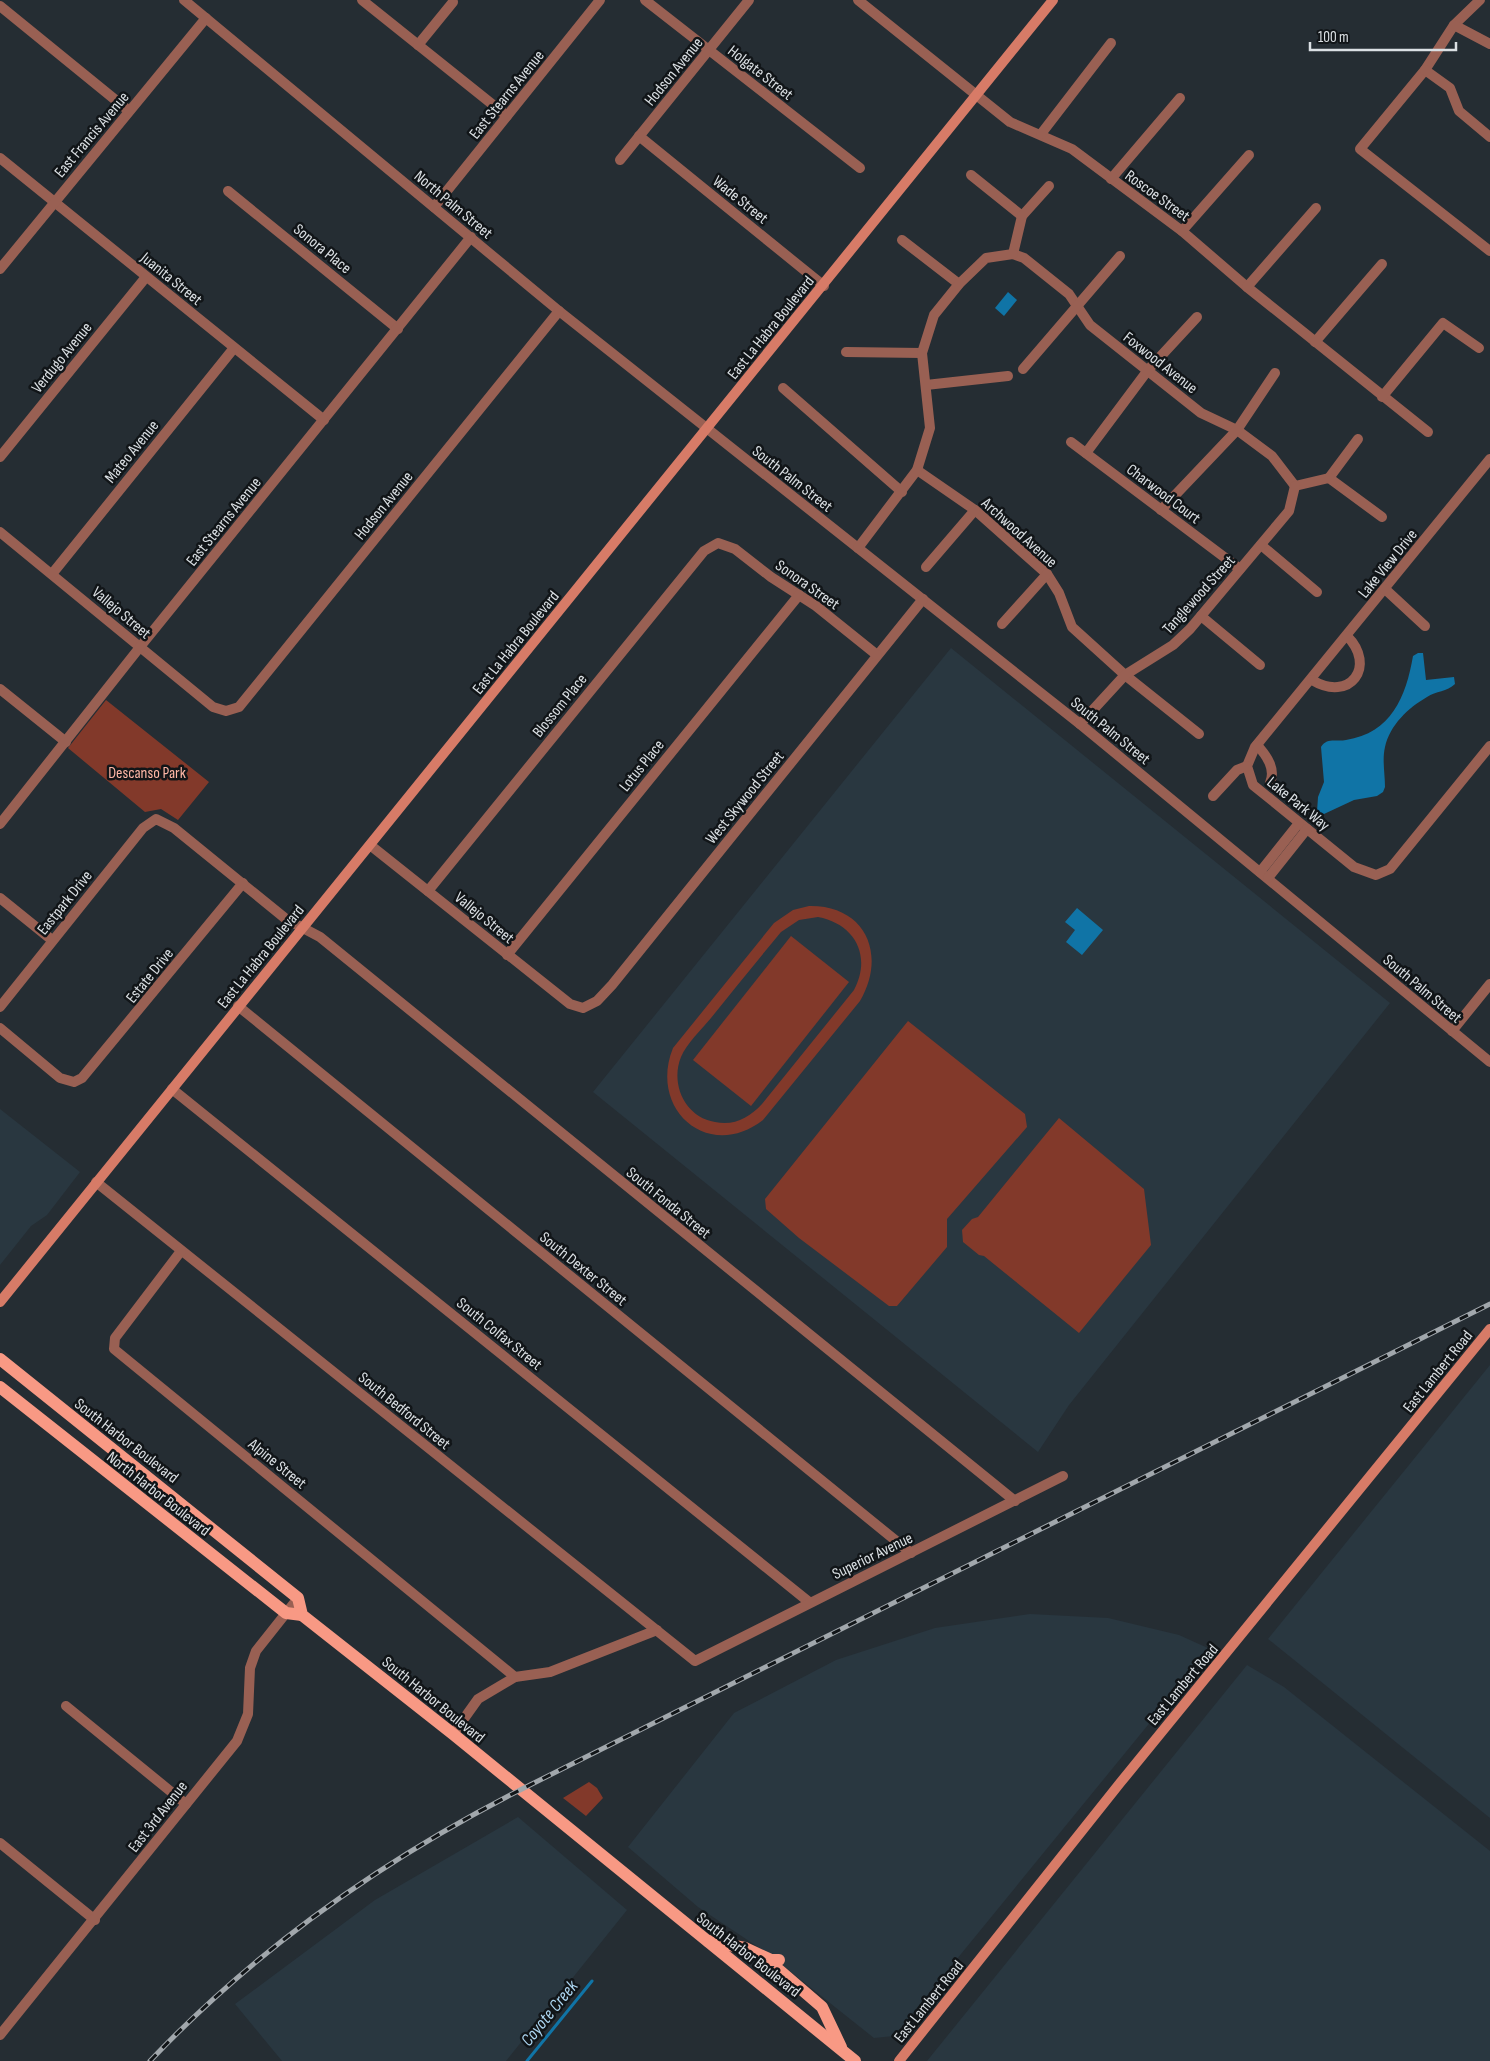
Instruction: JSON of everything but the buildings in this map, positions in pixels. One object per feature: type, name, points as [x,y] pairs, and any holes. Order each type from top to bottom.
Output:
[{"type":"main road","name":"East La Habra Boulevard","points":[[0,1302],[238,1006],[824,286],[1053,0]]},
{"type":"main road","name":"East Lambert Road","points":[[899,2061],[1120,1783],[1490,1329]]},
{"type":"main road","name":"South Harbor Boulevard","points":[[0,1360],[298,1598]]},
{"type":"main road","name":"North Harbor Boulevard","points":[[0,1387],[286,1613]]},
{"type":"main road","points":[[286,1613],[302,1615],[298,1598]]},
{"type":"main road","name":"South Harbor Boulevard","points":[[302,1615],[453,1734],[855,2061]]},
{"type":"main road","points":[[706,1941],[745,1948],[779,1965],[822,2006],[843,2051]]},
{"type":"street","name":"North Palm Street","points":[[184,0],[559,311],[707,428]]},
{"type":"street","points":[[362,0],[507,116]]},
{"type":"street","name":"East Stearns Avenue","points":[[434,207],[600,0]]},
{"type":"street","name":"Holgate Street","points":[[645,0],[860,168]]},
{"type":"street","name":"Hodson Avenue","points":[[620,160],[749,0]]},
{"type":"street","name":"Roscoe Street","points":[[858,0],[1010,122],[1072,148],[1182,231],[1247,287],[1428,432]]},
{"type":"street","points":[[1480,0],[1454,25],[1426,70],[1360,149],[1490,251]]},
{"type":"street","points":[[418,45],[453,2]]},
{"type":"street","points":[[0,6],[130,111]]},
{"type":"street","name":"East Francis Avenue","points":[[0,270],[206,18]]},
{"type":"street","points":[[1454,25],[1490,44]]},
{"type":"street","points":[[1041,134],[1111,44]]},
{"type":"street","points":[[1426,70],[1450,88],[1459,111],[1490,137]]},
{"type":"street","points":[[1111,179],[1180,98]]},
{"type":"street","name":"Wade Street","points":[[639,136],[824,286]]},
{"type":"street","points":[[1182,231],[1249,154]]},
{"type":"street","name":"Juanita Street","points":[[0,158],[324,420]]},
{"type":"street","points":[[971,175],[1022,216]]},
{"type":"street","points":[[858,548],[917,470],[930,428],[922,352],[934,316],[959,284],[986,258],[1013,254],[1022,216],[1049,186]]},
{"type":"street","name":"Sonora Place","points":[[228,191],[398,329]]},
{"type":"street","points":[[1247,287],[1316,208]]},
{"type":"street","name":"East Stearns Avenue","points":[[0,824],[140,647],[471,237]]},
{"type":"street","points":[[902,240],[959,284]]},
{"type":"street","name":"Foxwood Avenue","points":[[1013,254],[1024,258],[1069,294],[1090,325],[1201,413],[1237,430],[1272,456],[1295,486]]},
{"type":"street","points":[[1023,369],[1120,256]]},
{"type":"street","points":[[1315,342],[1382,264]]},
{"type":"street","name":"Verdugo Avenue","points":[[0,457],[146,277]]},
{"type":"street","name":"Hodson Avenue","points":[[226,711],[239,707],[559,311]]},
{"type":"street","points":[[1086,454],[1148,370],[1197,316]]},
{"type":"street","points":[[1382,397],[1443,323],[1479,348]]},
{"type":"street","name":"Mateo Avenue","points":[[52,574],[234,348]]},
{"type":"street","points":[[846,352],[922,352]]},
{"type":"street","points":[[1161,510],[1237,430],[1275,373]]},
{"type":"street","points":[[926,386],[1008,376]]},
{"type":"street","points":[[783,388],[902,492]]},
{"type":"street","name":"South Palm Street","points":[[707,428],[1080,724],[1490,1062]]},
{"type":"street","points":[[1295,486],[1329,478],[1358,439]]},
{"type":"street","name":"Charwood Court","points":[[1071,442],[1240,569]]},
{"type":"street","name":"Lake View Drive","points":[[1309,683],[1490,459]]},
{"type":"street","name":"Archwood Avenue","points":[[917,470],[975,510],[1047,574],[1059,593],[1072,627],[1125,676],[1199,734]]},
{"type":"street","points":[[1329,478],[1382,517]]},
{"type":"street","name":"Tanglewood Street","points":[[1080,724],[1125,676],[1173,645],[1201,616],[1289,511],[1295,486]]},
{"type":"street","points":[[926,567],[975,510]]},
{"type":"street","name":"Vallejo Street","points":[[0,532],[213,707],[226,711]]},
{"type":"street","name":"Sonora Street","points":[[718,543],[735,549],[877,654]]},
{"type":"street","name":"Blossom Place","points":[[428,891],[704,551],[718,543]]},
{"type":"street","points":[[1260,546],[1317,592]]},
{"type":"street","points":[[1002,624],[1047,574]]},
{"type":"street","points":[[1385,589],[1425,626]]},
{"type":"street","name":"Lotus Place","points":[[507,955],[799,595]]},
{"type":"street","name":"West Skywood Street","points":[[583,1008],[597,1001],[612,985],[922,599]]},
{"type":"street","points":[[1201,616],[1260,665]]},
{"type":"street","points":[[1213,796],[1237,770],[1247,766],[1257,746],[1309,683],[1332,688],[1343,688],[1354,680],[1360,666],[1360,658],[1358,650],[1347,636]]},
{"type":"street","points":[[0,688],[66,742]]},
{"type":"street","points":[[1257,746],[1268,760],[1272,770],[1270,783]]},
{"type":"street","name":"Lake Park Way","points":[[1247,766],[1253,785],[1354,867],[1376,875],[1390,869],[1490,746]]},
{"type":"street","name":"South Fonda Street","points":[[156,819],[174,828],[286,919],[320,937],[1015,1501]]},
{"type":"street","name":"Eastpark Drive","points":[[0,1007],[143,828],[156,819]]},
{"type":"street","points":[[1264,875],[1303,826]]},
{"type":"street","name":"Vallejo Street","points":[[370,845],[570,1004],[583,1008]]},
{"type":"street","name":"Estate Drive","points":[[0,1028],[60,1078],[74,1082],[90,1071],[243,883]]},
{"type":"street","points":[[0,898],[52,940]]},
{"type":"street","points":[[1452,1031],[1490,984]]},
{"type":"street","name":"South Dexter Street","points":[[238,1006],[911,1553]]},
{"type":"street","name":"South Colfax Street","points":[[172,1088],[809,1602]]},
{"type":"street","name":"South Bedford Street","points":[[96,1182],[696,1661]]},
{"type":"street","name":"Alpine Street","points":[[181,1251],[115,1338],[114,1349],[515,1678]]},
{"type":"street","name":"Superior Avenue","points":[[696,1661],[809,1602],[1063,1476]]},
{"type":"street","name":"East 3rd Avenue","points":[[1,2032],[95,1920],[236,1741],[244,1728],[250,1698],[250,1668],[256,1651],[298,1598]]},
{"type":"street","points":[[453,1734],[478,1699],[515,1678],[550,1672],[657,1630]]},
{"type":"street","points":[[66,1706],[186,1804]]},
{"type":"street","points":[[0,1843],[95,1920]]},
{"type":"shaded area","points":[[951,648],[1390,1003],[1069,1405],[1038,1452],[593,1092]]},
{"type":"shaded area","points":[[0,1109],[80,1172],[47,1215],[31,1226],[0,1265]]},
{"type":"shaded area","points":[[1490,1365],[1490,1818],[1268,1639]]},
{"type":"shaded area","points":[[1030,1614],[1108,1618],[1179,1635],[1210,1649],[894,2036],[874,2038],[767,1953],[698,1907],[628,1847],[734,1713],[836,1660],[935,1628]]},
{"type":"shaded area","points":[[1247,1665],[1284,1687],[1490,1851],[1490,2061],[927,2061]]},
{"type":"shaded area","points":[[518,1817],[627,1910],[506,2061],[282,2061],[235,2004],[375,1900]]},
{"type":"green space","name":"Descanso Park","points":[[106,700],[209,782],[178,820],[161,809],[145,812],[68,748]]},
{"type":"green space","points":[[809,906],[829,908],[845,914],[857,923],[866,936],[871,950],[868,984],[860,1001],[763,1120],[743,1132],[723,1135],[704,1132],[688,1123],[676,1109],[669,1091],[667,1071],[673,1048],[774,923],[793,910]],"holes":[[[818,917],[842,927],[857,943],[861,965],[854,990],[762,1104],[752,1113],[741,1120],[729,1123],[715,1122],[695,1114],[683,1098],[677,1078],[681,1057],[694,1037],[781,932],[799,920]]]},
{"type":"green space","points":[[791,936],[849,982],[751,1106],[693,1060]]},
{"type":"green space","points":[[908,1021],[1025,1114],[1027,1127],[947,1219],[947,1247],[897,1306],[889,1306],[799,1238],[766,1209],[765,1199]]},
{"type":"green space","points":[[1059,1118],[1144,1189],[1151,1245],[1079,1333],[984,1256],[979,1255],[963,1242],[962,1230],[972,1219],[978,1217]]},
{"type":"green space","points":[[589,1782],[597,1788],[603,1798],[586,1816],[563,1798]]},
{"type":"water","points":[[1008,292],[1017,300],[1004,316],[995,308]]},
{"type":"water","points":[[1423,653],[1426,680],[1454,677],[1455,684],[1449,689],[1430,695],[1420,701],[1395,724],[1387,739],[1384,752],[1385,787],[1383,792],[1377,796],[1354,800],[1324,814],[1317,812],[1318,797],[1324,782],[1321,747],[1329,741],[1346,740],[1362,736],[1374,730],[1385,721],[1401,699],[1413,656]]},
{"type":"water","points":[[1077,908],[1103,930],[1082,955],[1066,942],[1075,930],[1065,922]]},
{"type":"waterway","name":"Coyote Creek","points":[[527,2061],[592,1981]]},
{"type":"railway","points":[[150,2061],[233,1981],[278,1944],[371,1877],[469,1817],[1490,1304]]}]
